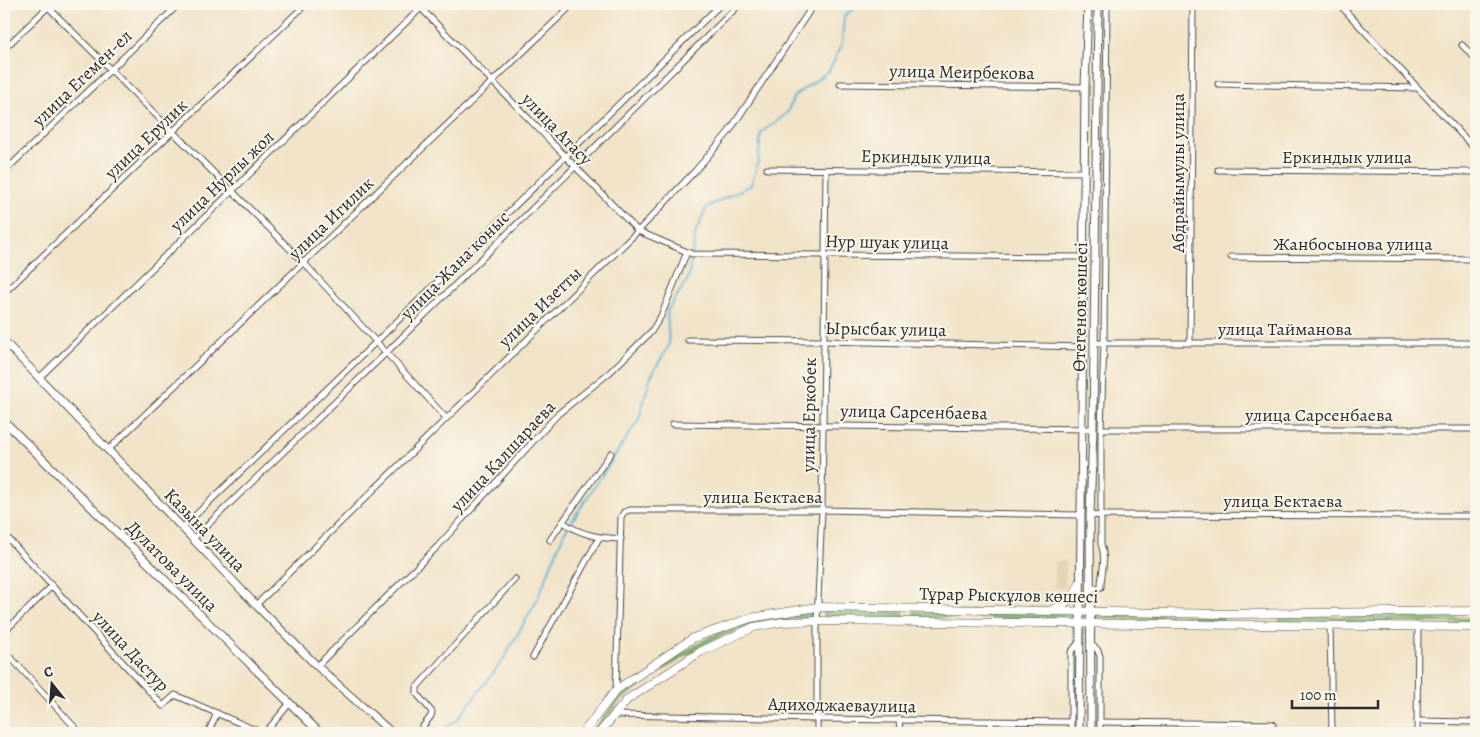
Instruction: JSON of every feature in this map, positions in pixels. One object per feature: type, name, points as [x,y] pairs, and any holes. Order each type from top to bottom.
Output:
[{"type":"main road","name":"Өтегенов көшесі","points":[[1079,733],[1084,87],[1088,4]]},
{"type":"main road","name":"Өтегенов көшесі","points":[[1091,733],[1090,516],[1097,429],[1095,330],[1098,4]]},
{"type":"main road","name":"Казына улица","points":[[4,343],[256,605],[317,666],[392,733]]},
{"type":"main road","name":"Дулатова улица","points":[[4,421],[320,733]]},
{"type":"main road","points":[[1050,610],[1070,601],[1076,594],[1080,582]]},
{"type":"main road","name":"Тұрар Рыскұлов көшесі","points":[[583,733],[616,690],[693,638],[751,618],[817,607],[1226,614],[1476,611]]},
{"type":"main road","points":[[908,608],[908,622]]},
{"type":"main road","points":[[1273,613],[1274,625]]},
{"type":"main road","points":[[1226,614],[1226,625]]},
{"type":"main road","name":"Тұрар Рыскұлов көшесі","points":[[599,733],[613,714],[628,699],[700,652],[754,627],[783,622],[1476,627]]},
{"type":"main road","points":[[643,672],[651,684]]},
{"type":"street","name":"улица Егемен-ел","points":[[4,172],[179,4]]},
{"type":"street","name":"улица Ерулик","points":[[4,293],[306,4]]},
{"type":"street","name":"улица Игилик","points":[[108,450],[573,4]]},
{"type":"street","name":"улица Жана коныс","points":[[182,528],[376,342],[721,4]]},
{"type":"street","name":"улица Жана коныс","points":[[729,4],[738,6]]},
{"type":"street","name":"улица Изетты","points":[[256,605],[638,231],[696,171],[728,132],[814,4]]},
{"type":"street","points":[[1090,589],[1100,587],[1104,569],[1104,552],[1101,544],[1102,515],[1097,429],[1104,343],[1107,4]]},
{"type":"street","name":"Абдрайымулы улица","points":[[1190,343],[1193,4]]},
{"type":"street","points":[[4,49],[48,5],[172,133],[304,263],[446,418]]},
{"type":"street","name":"улица Атасу","points":[[421,5],[491,82],[638,231],[689,253]]},
{"type":"street","name":"улица Нурлы жол","points":[[39,378],[421,5]]},
{"type":"street","name":"улица Жана коныс","points":[[193,539],[386,353],[738,6]]},
{"type":"street","points":[[1340,6],[1476,150]]},
{"type":"street","points":[[1462,45],[1476,59]]},
{"type":"street","name":"улица Меирбекова","points":[[840,84],[1084,87]]},
{"type":"street","points":[[1218,84],[1417,88]]},
{"type":"street","name":"Еркиндык улица","points":[[767,169],[1084,172]]},
{"type":"street","name":"улица Еркобек","points":[[817,733],[817,607],[822,510],[826,170]]},
{"type":"street","name":"Еркиндык улица","points":[[1218,170],[1476,172]]},
{"type":"street","name":"Нур шуак улица","points":[[689,253],[1083,258]]},
{"type":"street","name":"улица Калшараева","points":[[317,666],[438,546],[558,414],[609,373],[651,332],[661,316],[689,253]]},
{"type":"street","name":"Жанбосынова улица","points":[[1230,257],[1476,259]]},
{"type":"street","points":[[1083,330],[1095,330]]},
{"type":"street","name":"Ырысбак улица","points":[[688,340],[1083,347]]},
{"type":"street","name":"улица Тайманова","points":[[1095,343],[1476,343]]},
{"type":"street","name":"улица Сарсенбаева","points":[[673,424],[1097,429],[1476,429]]},
{"type":"street","points":[[550,540],[611,453]]},
{"type":"street","name":"улица Бектаева","points":[[616,690],[621,517],[624,512],[630,510],[822,510],[1080,515]]},
{"type":"street","name":"улица Бектаева","points":[[1090,516],[1476,516]]},
{"type":"street","points":[[562,522],[578,532],[598,538],[621,539]]},
{"type":"street","name":"улица Дастур","points":[[4,534],[163,706],[175,695],[263,733]]},
{"type":"street","points":[[533,657],[598,538]]},
{"type":"street","points":[[418,733],[432,712],[417,694],[417,687],[515,579]]},
{"type":"street","points":[[4,632],[52,586]]},
{"type":"street","points":[[1330,626],[1332,733]]},
{"type":"street","points":[[1417,733],[1418,626]]},
{"type":"street","points":[[1071,733],[1071,652],[1080,641]]},
{"type":"street","points":[[1090,644],[1097,648],[1100,656],[1100,733]]},
{"type":"street","points":[[4,650],[80,733]]},
{"type":"street","points":[[263,733],[290,704]]},
{"type":"street","points":[[208,733],[217,713]]},
{"type":"street","name":"Адиходжаеваулица","points":[[613,714],[1071,722]]},
{"type":"street","points":[[899,719],[900,733]]},
{"type":"street","points":[[991,721],[991,733]]},
{"type":"street","points":[[1417,721],[1476,722]]},
{"type":"street","points":[[1100,722],[1273,724]]},
{"type":"shaded area","points":[[1054,561],[1066,561],[1065,588],[1054,588]]},
{"type":"green space","points":[[823,611],[904,612],[904,618],[823,616]]},
{"type":"green space","points":[[914,611],[1074,614],[1075,620],[914,617]]},
{"type":"green space","points":[[812,612],[813,617],[752,625],[713,640],[653,676],[651,673],[711,636],[752,621]]},
{"type":"green space","points":[[1097,614],[1223,616],[1223,621],[1097,619]]},
{"type":"green space","points":[[1279,616],[1476,618],[1476,623],[1280,622]]},
{"type":"green space","points":[[642,678],[645,683],[619,702],[594,733],[590,733],[617,700]]},
{"type":"waterway","points":[[439,733],[457,720],[503,660],[537,600],[564,533],[639,419],[650,378],[669,345],[667,311],[688,279],[696,231],[707,207],[751,185],[758,163],[761,133],[787,113],[794,96],[829,71],[842,44],[844,16],[860,4]]}]
